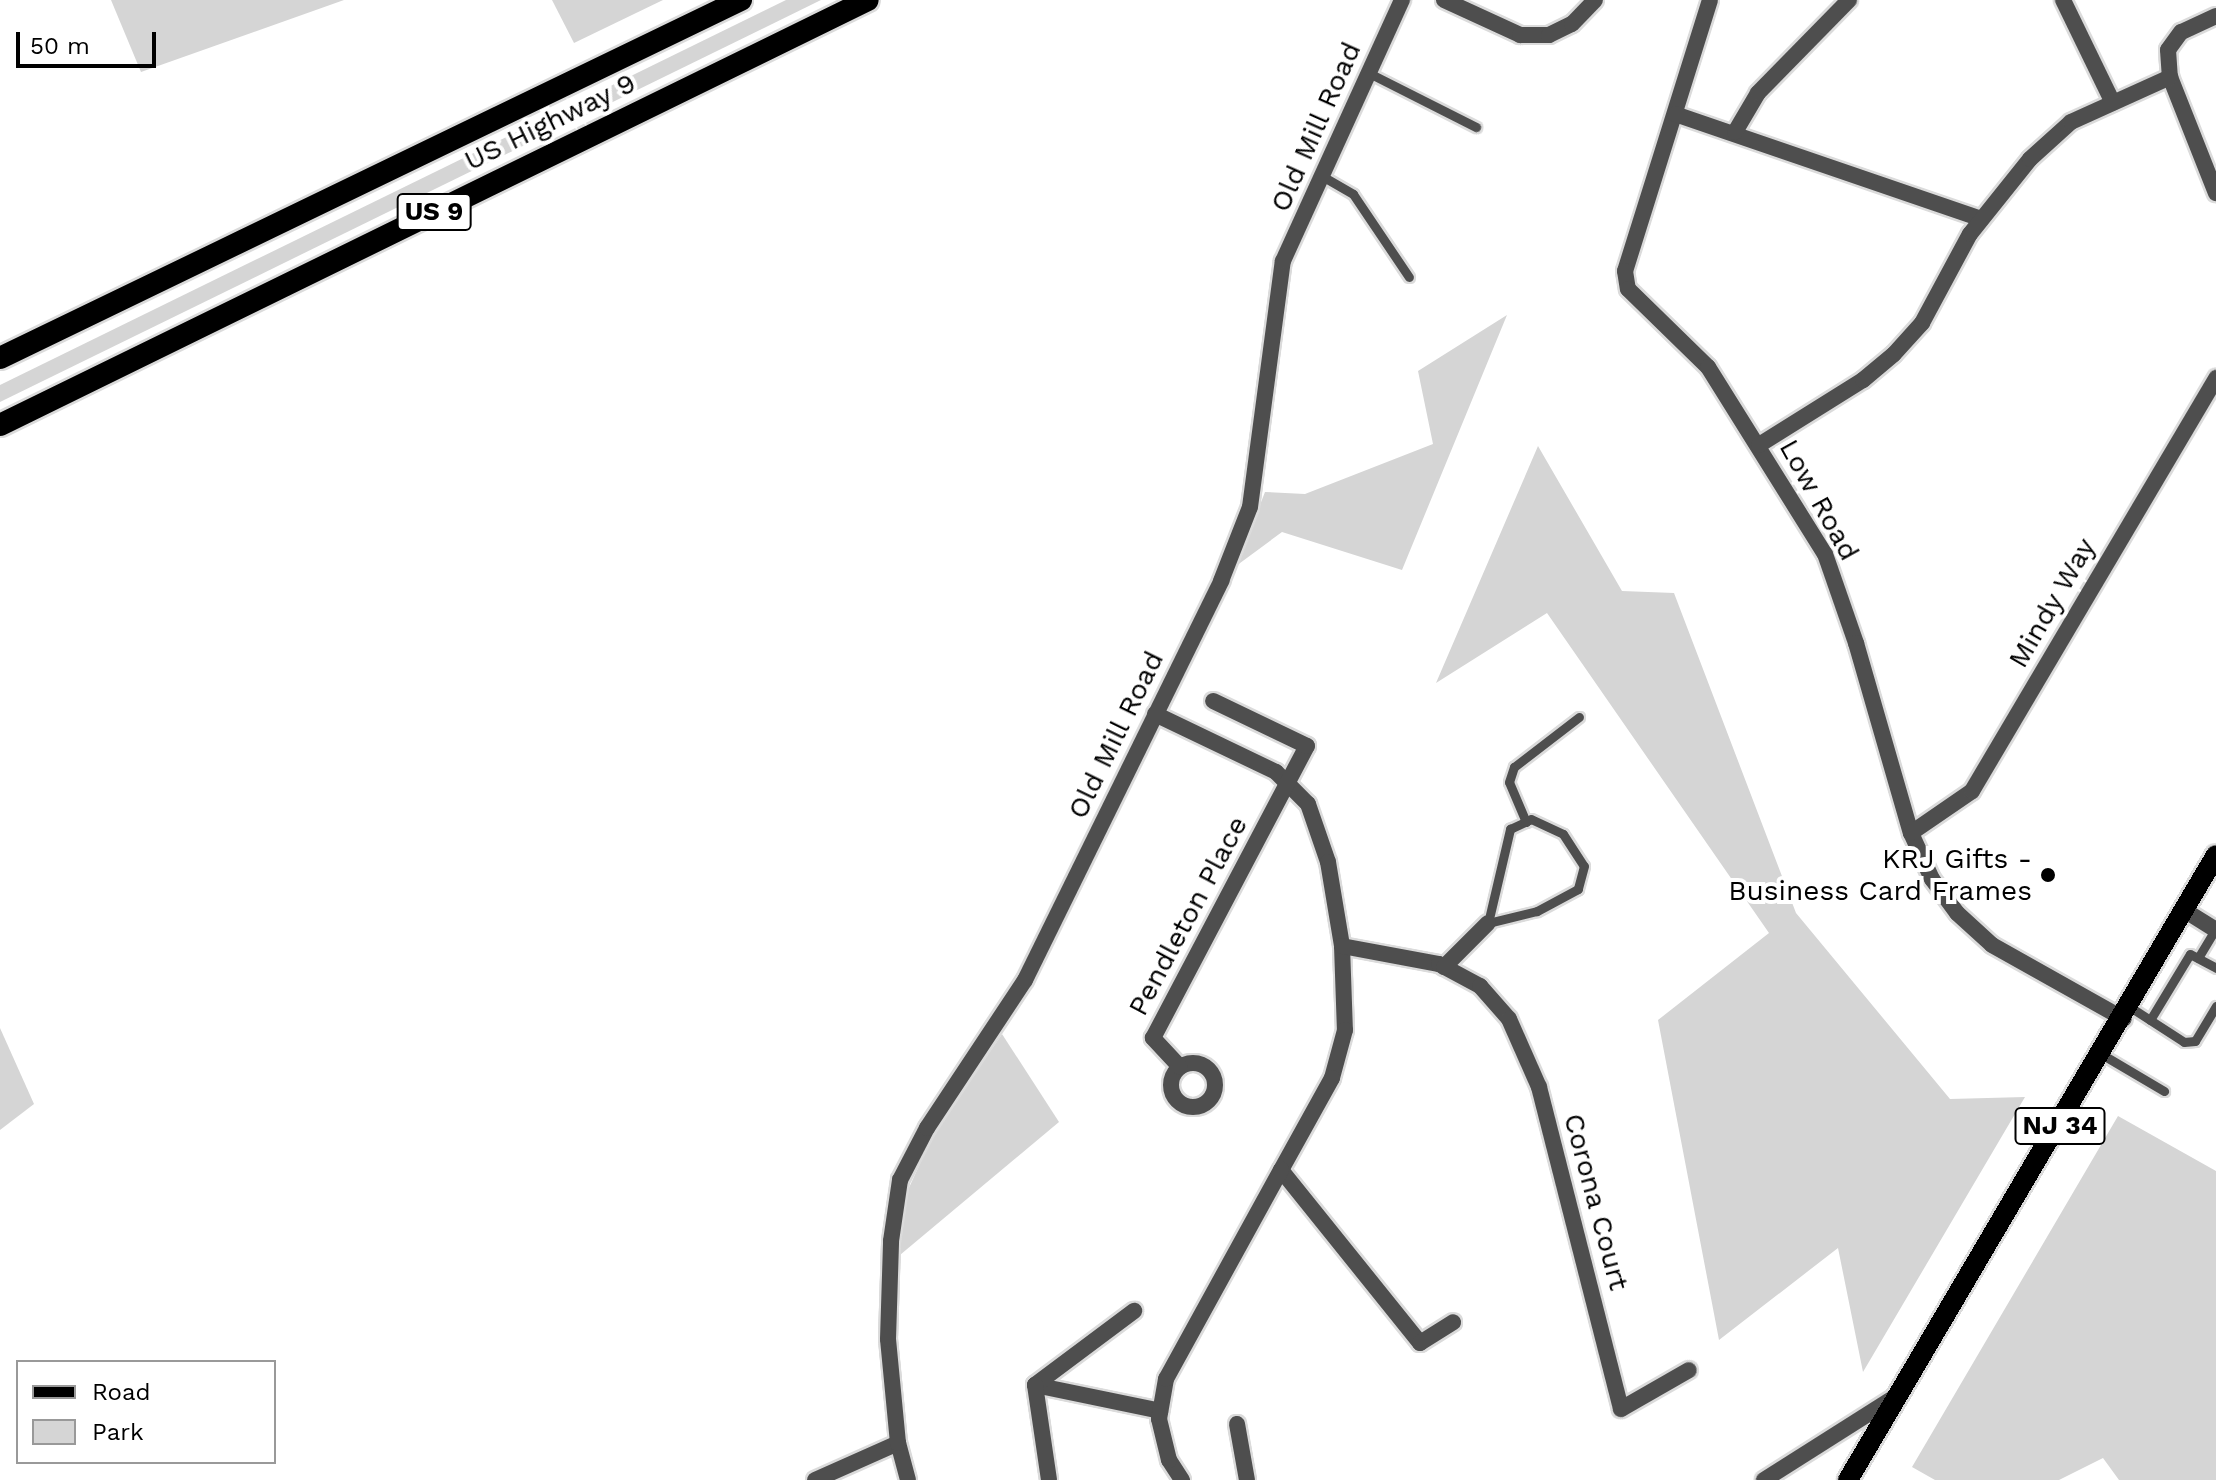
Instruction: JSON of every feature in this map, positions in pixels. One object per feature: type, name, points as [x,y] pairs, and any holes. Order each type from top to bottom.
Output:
[{"type":"highway","name":"US Highway 9","points":[[0,358],[741,0]]},
{"type":"highway","name":"US Highway 9","points":[[0,425],[868,0]]},
{"type":"main road","name":"NJ 34","points":[[1848,1480],[2103,1055],[2216,855]]},
{"type":"street","name":"Old Mill Road","points":[[908,1480],[898,1443],[888,1339],[891,1241],[900,1180],[927,1128],[1025,980],[1221,581],[1250,507],[1283,261],[1402,0]]},
{"type":"street","points":[[1444,0],[1520,35],[1549,35],[1572,24],[1595,0]]},
{"type":"street","name":"Low Road","points":[[1710,0],[1625,271],[1628,289],[1708,367],[1825,554],[1911,833],[1932,879],[1957,913],[1992,945],[2127,1013]]},
{"type":"street","points":[[1735,132],[1758,93],[1849,0]]},
{"type":"street","points":[[2063,0],[2113,103]]},
{"type":"street","points":[[2216,16],[2181,32],[2168,50],[2170,77],[2216,193]]},
{"type":"street","points":[[1759,445],[1894,354],[1922,323],[1982,219],[2030,159],[2071,122],[2170,77]]},
{"type":"street","points":[[1675,114],[1982,219]]},
{"type":"street","name":"Mindy Way","points":[[1911,833],[1972,791],[2216,378]]},
{"type":"street","name":"Pendleton Place","points":[[1180,1067],[1153,1038],[1307,746],[1213,701]]},
{"type":"street","points":[[1155,714],[1276,772],[1308,804],[1328,862],[1342,946],[1345,1030],[1332,1078],[1166,1379],[1160,1411],[1169,1460],[1182,1480]]},
{"type":"street","points":[[2184,910],[2216,930]]},
{"type":"street","points":[[1444,967],[1488,923]]},
{"type":"street","name":"Corona Court","points":[[1342,946],[1444,967],[1480,986],[1509,1019],[1539,1087],[1621,1409],[1689,1370]]},
{"type":"street","points":[[1281,1170],[1420,1343],[1453,1322]]},
{"type":"street","points":[[1035,1385],[1134,1311]]},
{"type":"street","points":[[1035,1385],[1160,1411]]},
{"type":"street","points":[[1035,1385],[1049,1480]]},
{"type":"street","points":[[1764,1480],[1900,1394]]},
{"type":"street","points":[[1237,1424],[1247,1480]]},
{"type":"street","points":[[815,1480],[898,1443]]},
{"type":"lane","points":[[1369,73],[1476,127]]},
{"type":"lane","points":[[1322,176],[1353,194],[1409,277]]},
{"type":"lane","points":[[1526,822],[1509,782],[1514,767],[1579,717]]},
{"type":"lane","points":[[1526,822],[1563,834],[1584,866],[1578,889],[1537,911],[1488,923],[1510,829],[1526,822]]},
{"type":"lane","points":[[2198,958],[2216,930]]},
{"type":"lane","points":[[2150,1020],[2190,954],[2216,968]]},
{"type":"lane","points":[[2127,1013],[2150,1020],[2184,1042],[2195,1041],[2216,1006]]},
{"type":"lane","points":[[2103,1055],[2164,1091]]},
{"type":"green space","points":[[111,0],[344,0],[141,72]]},
{"type":"green space","points":[[552,0],[663,0],[574,43]]},
{"type":"green space","points":[[786,0],[821,0],[0,402],[0,385]]},
{"type":"green space","points":[[1507,315],[1402,570],[1282,532],[1236,566],[1265,492],[1305,494],[1433,444],[1418,371]]},
{"type":"green space","points":[[1538,446],[1622,591],[1674,593],[1796,913],[1950,1099],[2025,1097],[1863,1372],[1838,1248],[1719,1340],[1658,1020],[1769,933],[1547,613],[1436,683]]},
{"type":"green space","points":[[0,1028],[34,1104],[0,1130]]},
{"type":"green space","points":[[1002,1034],[1059,1122],[894,1260],[907,1192],[934,1133]]},
{"type":"green space","points":[[2118,1116],[2216,1171],[2216,1480],[2119,1480],[2103,1458],[2059,1480],[1935,1480],[1912,1467]]},
{"type":"place","name":"KRJ Gifts - Business Card Frames","points":[[2048,875]]}]
